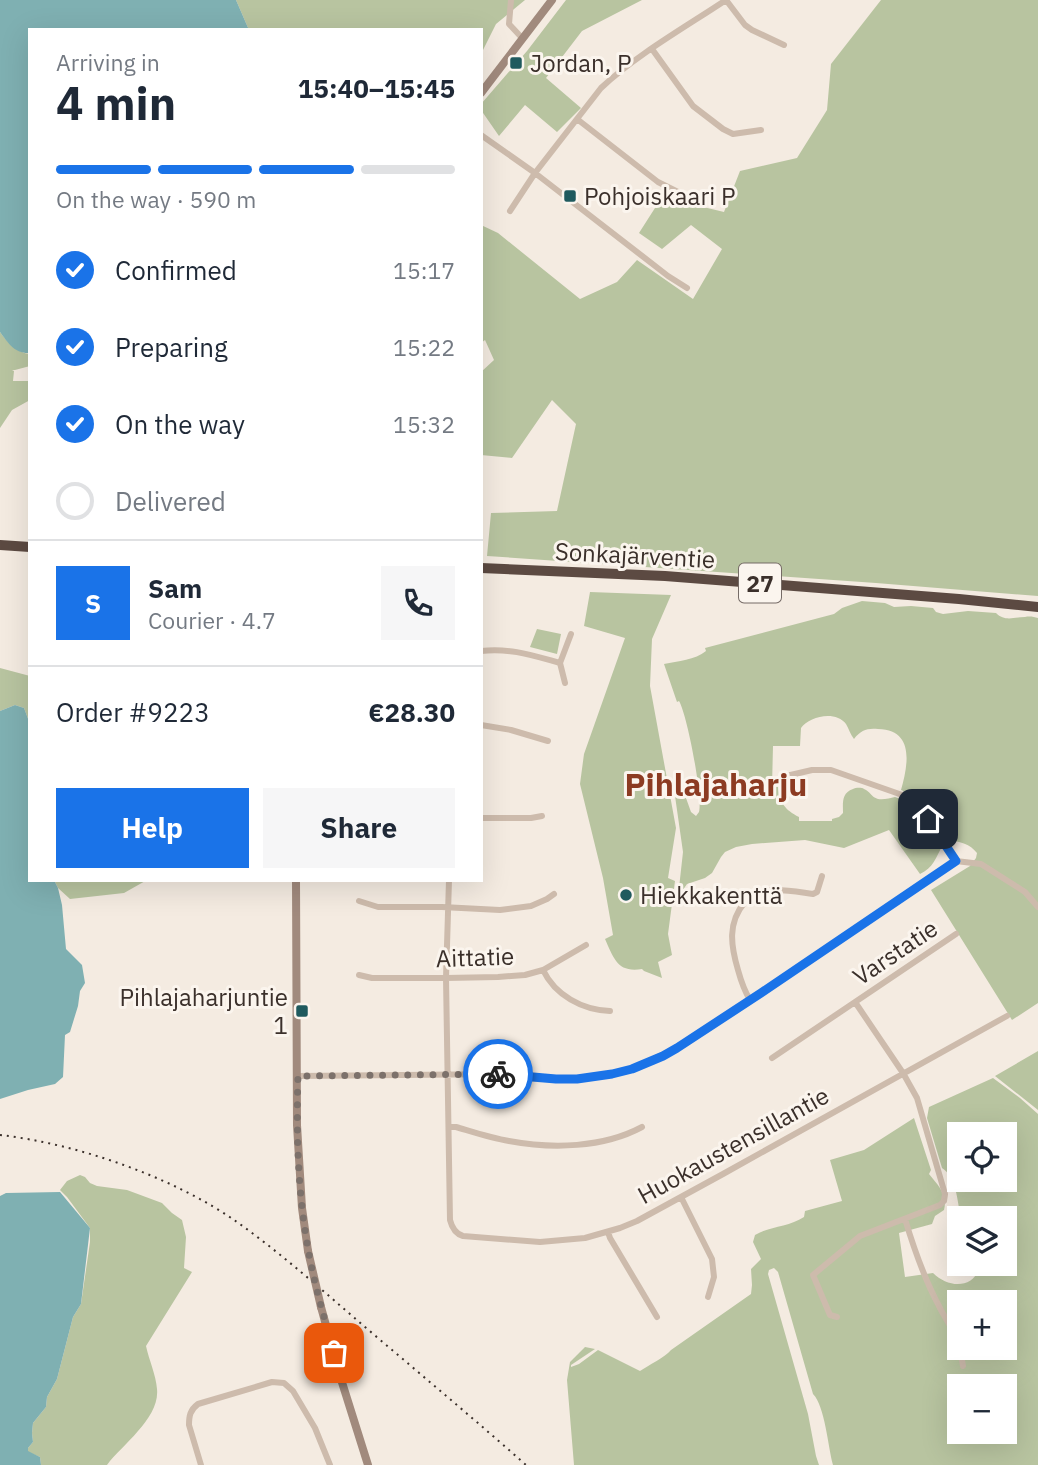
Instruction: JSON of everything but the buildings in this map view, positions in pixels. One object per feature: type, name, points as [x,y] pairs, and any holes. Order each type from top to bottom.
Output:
[{"type":"highway","points":[[0,545],[28,547]]},
{"type":"highway","name":"Sonkajärventie","points":[[483,568],[665,576],[1038,607]]},
{"type":"main road","points":[[483,90],[552,0]]},
{"type":"main road","points":[[296,882],[298,1125],[302,1208],[308,1251],[321,1307],[368,1465]]},
{"type":"street","points":[[511,0],[509,24],[523,39]]},
{"type":"street","points":[[510,211],[535,173],[610,79],[726,0],[745,25],[784,46]]},
{"type":"street","points":[[652,50],[693,106],[723,129],[733,134],[761,130]]},
{"type":"street","points":[[577,119],[658,182],[678,192]]},
{"type":"street","points":[[483,136],[687,288]]},
{"type":"street","points":[[565,683],[560,663],[571,634]]},
{"type":"street","points":[[483,651],[512,650],[560,663]]},
{"type":"street","points":[[483,725],[548,741]]},
{"type":"street","points":[[782,776],[812,770],[831,770],[908,797],[917,804],[956,861]]},
{"type":"street","points":[[483,818],[542,816]]},
{"type":"street","points":[[298,1076],[513,1074],[577,1079],[612,1074],[632,1069],[677,1048],[956,861],[981,864],[1025,892],[1038,908]]},
{"type":"street","points":[[750,1000],[743,989],[733,953],[732,930],[737,912],[750,897],[763,891],[783,890],[813,894],[817,892],[822,876]]},
{"type":"street","points":[[449,882],[446,978],[449,1127],[509,1141],[563,1144],[604,1141],[627,1135],[642,1127]]},
{"type":"street","points":[[359,901],[378,907],[500,910],[539,903],[554,894]]},
{"type":"street","name":"Varstatie","points":[[772,1058],[956,934]]},
{"type":"street","name":"Aittatie","points":[[359,975],[372,978],[513,976],[544,970],[586,944]]},
{"type":"street","points":[[544,970],[558,990],[572,1001],[610,1012]]},
{"type":"street","name":"Varstatie","points":[[837,1317],[830,1315],[813,1275],[860,1236],[940,1205],[944,1201],[917,1098],[855,1002]]},
{"type":"street","name":"Huokaustensillantie","points":[[449,1127],[450,1220],[459,1235],[540,1242],[585,1237],[637,1221],[1007,1016]]},
{"type":"street","points":[[681,1197],[712,1259],[714,1277],[708,1297]]},
{"type":"street","points":[[905,1219],[918,1260],[947,1323]]},
{"type":"street","points":[[608,1232],[657,1317]]},
{"type":"street","points":[[961,1360],[962,1366]]},
{"type":"street","points":[[201,1465],[189,1425],[193,1407],[279,1382],[285,1383],[293,1391],[315,1428],[330,1465]]},
{"type":"green space","points":[[236,0],[525,0],[496,24],[483,50],[483,28],[248,28]]},
{"type":"green space","points":[[566,0],[642,0],[582,31],[546,78],[581,108],[557,132],[525,105],[499,136],[483,113],[483,102]]},
{"type":"green space","points":[[881,0],[1038,0],[1038,596],[487,556],[491,513],[557,511],[576,424],[552,400],[512,458],[483,455],[483,370],[494,360],[485,340],[483,342],[483,226],[498,233],[580,299],[617,282],[637,260],[693,299],[722,249],[691,225],[662,249],[639,233],[662,197],[724,212],[740,171],[797,158],[827,110],[831,64]]},
{"type":"green space","points":[[0,332],[9,343],[28,354],[28,367],[12,370],[13,381],[28,381],[28,401],[12,410],[0,428]]},
{"type":"green space","points":[[590,592],[671,595],[652,639],[650,686],[676,828],[668,878],[675,881],[668,934],[672,955],[658,962],[662,978],[642,969],[622,967],[614,958],[605,939],[613,935],[603,878],[580,784],[584,754],[625,638],[584,626]]},
{"type":"green space","points":[[862,601],[885,603],[894,607],[933,608],[943,614],[968,611],[996,613],[1006,618],[1038,618],[1038,1003],[1012,1020],[931,890],[970,866],[977,853],[965,844],[949,841],[923,805],[901,790],[906,770],[906,750],[898,735],[890,731],[867,729],[854,739],[846,724],[836,717],[823,716],[810,720],[801,728],[800,746],[773,746],[772,787],[778,787],[784,805],[799,817],[799,821],[832,821],[843,813],[845,796],[857,788],[866,790],[878,799],[895,797],[908,802],[942,846],[928,869],[920,874],[889,830],[844,848],[805,840],[752,844],[725,852],[712,873],[687,884],[678,897],[683,852],[675,796],[686,798],[691,812],[696,816],[700,803],[686,722],[664,664],[697,656],[706,651],[705,648],[834,614]]},
{"type":"green space","points":[[537,629],[561,634],[557,654],[530,647]]},
{"type":"green space","points":[[0,668],[28,675],[28,719],[24,708],[15,705],[0,711]]},
{"type":"green space","points":[[55,882],[143,882],[124,893],[70,899]]},
{"type":"green space","points":[[1038,1051],[1038,1110],[995,1076]]},
{"type":"green space","points":[[993,1078],[1038,1114],[1038,1465],[833,1465],[826,1427],[813,1394],[778,1272],[774,1268],[769,1270],[768,1274],[808,1414],[819,1465],[574,1465],[567,1380],[570,1362],[585,1347],[595,1349],[571,1367],[598,1350],[640,1371],[751,1294],[751,1269],[761,1259],[753,1242],[755,1235],[798,1220],[804,1217],[805,1211],[842,1201],[830,1160],[864,1150],[914,1118],[931,1170],[929,1174],[941,1190],[945,1205],[932,1224],[899,1233],[905,1277],[933,1273],[947,1282],[961,1284],[974,1276],[1017,1276],[1017,1206],[959,1206],[956,1192],[1017,1192],[1017,1122],[947,1122],[947,1172],[942,1168],[927,1118],[929,1107]]},
{"type":"green space","points":[[80,1175],[97,1186],[127,1190],[162,1203],[182,1220],[186,1237],[184,1268],[192,1272],[146,1346],[157,1389],[153,1410],[147,1420],[107,1465],[41,1465],[40,1457],[28,1452],[33,1442],[33,1423],[46,1407],[47,1397],[57,1379],[73,1317],[81,1304],[90,1242],[90,1228],[60,1190],[67,1181]]},
{"type":"water","points":[[0,0],[236,0],[248,28],[28,28],[28,353],[16,350],[0,332]]},
{"type":"water","points":[[15,705],[24,708],[28,719],[28,882],[55,882],[62,905],[66,949],[82,965],[85,983],[80,991],[70,1032],[65,1035],[63,1077],[55,1084],[0,1099],[0,711]]},
{"type":"water","points":[[60,1192],[90,1228],[81,1304],[73,1317],[57,1379],[47,1397],[46,1407],[33,1423],[33,1442],[28,1451],[40,1457],[41,1465],[0,1465],[0,1196],[6,1193]]},
{"type":"railway","points":[[0,1135],[61,1146],[124,1165],[212,1206],[286,1260],[526,1465]]},
{"type":"way so far","points":[[334,1353],[308,1251],[302,1208],[298,1076],[498,1074]]},
{"type":"place","name":"Jordan, P","points":[[516,63]]},
{"type":"place","name":"Pohjoiskaari P","points":[[570,196]]},
{"type":"place","name":"Hiekkakenttä","points":[[626,895]]},
{"type":"place","name":"Pihlajaharjuntie 1","points":[[302,1011]]},
{"type":"district","name":"Pihlajaharju","points":[[716,784]]},
{"type":"route","points":[[498,1074],[556,1079],[593,1077],[632,1069],[677,1048],[956,861],[928,819]]}]
